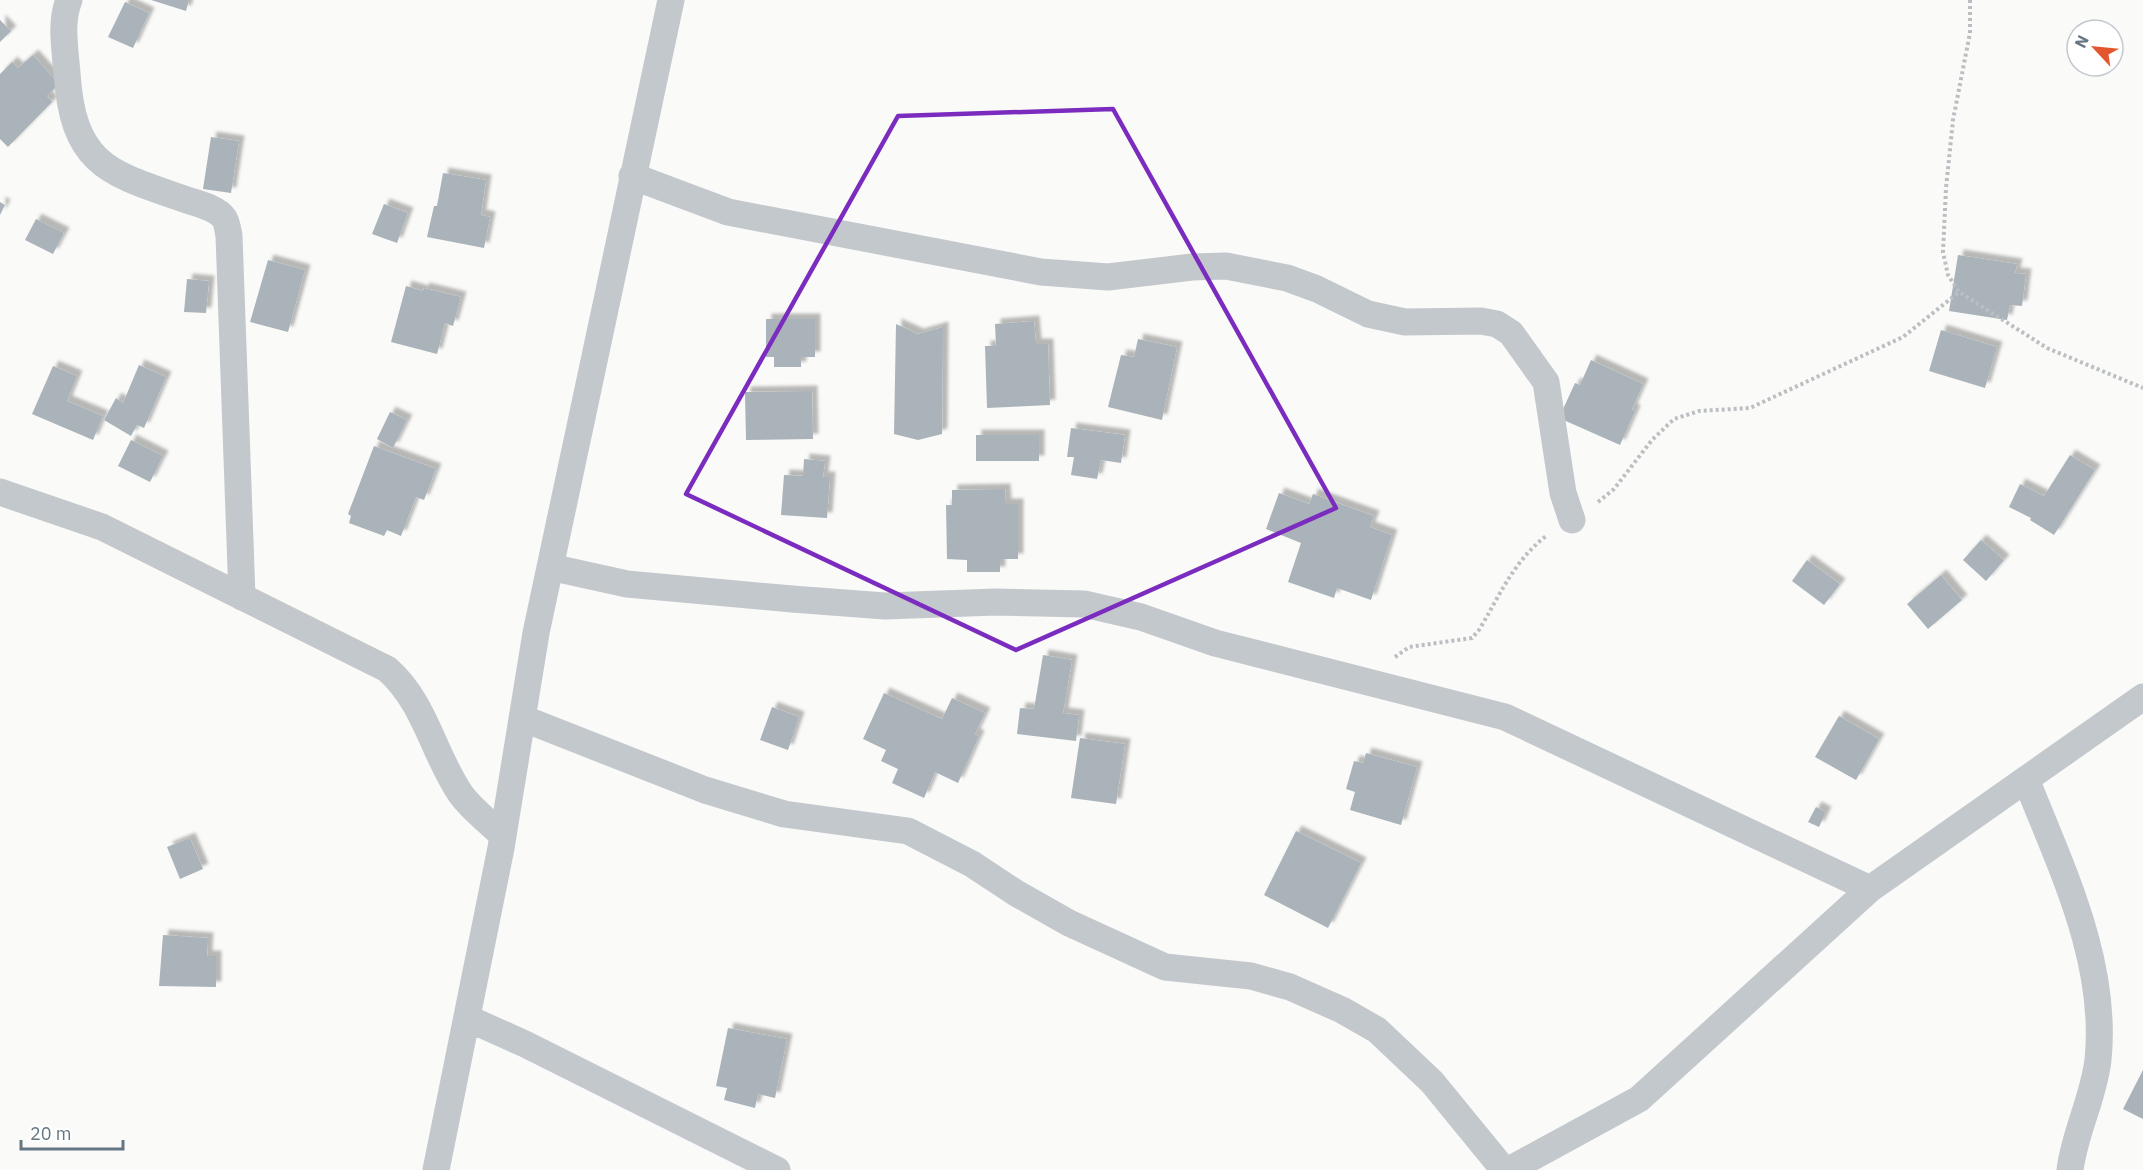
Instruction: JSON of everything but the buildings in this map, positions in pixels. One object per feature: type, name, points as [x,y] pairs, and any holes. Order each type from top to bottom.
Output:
[{"type":"street","points":[[69,0],[64,31],[67,79],[74,119],[81,139],[95,158],[119,177],[211,208],[224,218],[230,236],[242,597]]},
{"type":"street","points":[[436,1170],[503,836],[550,567],[671,0]]},
{"type":"street","points":[[632,176],[728,212],[1041,272],[1108,277],[1192,267],[1226,266],[1287,278],[1317,289],[1368,314],[1386,318],[1405,322],[1481,321],[1497,324],[1511,333],[1546,382],[1563,493],[1572,519]]},
{"type":"street","points":[[0,492],[102,527],[387,669],[403,682],[461,794],[503,836]]},
{"type":"street","points":[[550,567],[627,584],[885,606],[996,602],[1084,604],[1141,617],[1215,643],[1505,717],[1870,889]]},
{"type":"street","points":[[1509,1170],[1639,1099],[1870,889],[2143,698]]},
{"type":"street","points":[[522,718],[705,790],[784,814],[908,831],[972,864],[1016,893],[1069,923],[1165,967],[1251,976],[1290,987],[1342,1010],[1377,1030],[1432,1082],[1504,1170]]},
{"type":"street","points":[[2026,780],[2077,907],[2092,962],[2098,1057],[2092,1096],[2077,1138],[2070,1170]]},
{"type":"street","points":[[467,1018],[525,1044],[777,1170]]},
{"type":"path","points":[[1970,0],[1970,33],[1953,120],[1946,188],[1943,252],[1948,275],[1959,292],[2047,348],[2143,388]]},
{"type":"path","points":[[1363,681],[1408,647],[1472,638],[1479,630],[1511,572],[1525,553],[1614,489],[1652,440],[1674,419],[1699,411],[1750,408],[1903,337],[1959,292]]},
{"type":"highlighted area","points":[[1113,109],[1336,508],[1016,650],[686,494],[898,116]]}]
